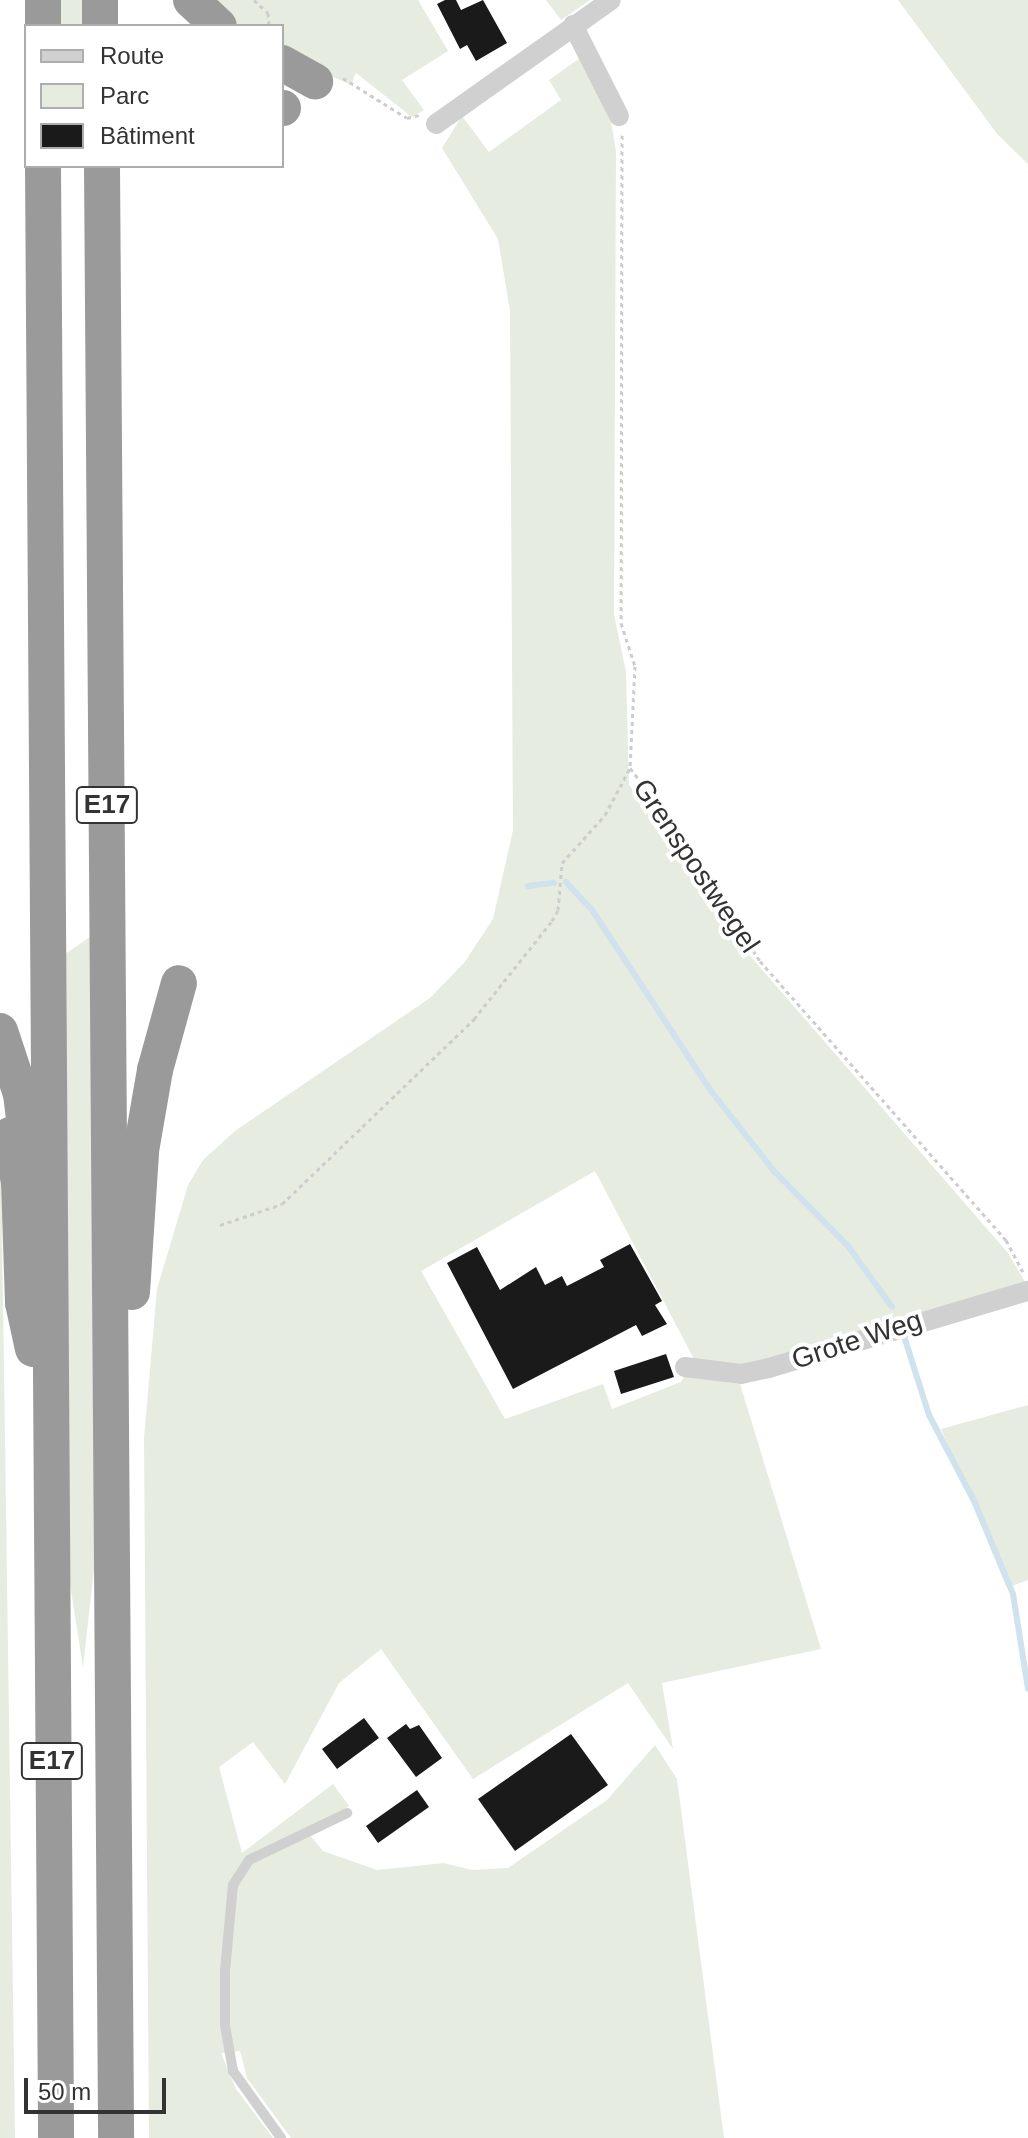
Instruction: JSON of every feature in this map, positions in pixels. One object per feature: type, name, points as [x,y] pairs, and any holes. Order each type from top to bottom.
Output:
[{"type":"highway","points":[[43,0],[43,24]]},
{"type":"highway","points":[[100,0],[100,24]]},
{"type":"highway","points":[[167,0],[185,24]]},
{"type":"highway","points":[[191,0],[217,24]]},
{"type":"highway","points":[[284,64],[323,76]]},
{"type":"highway","name":"E17","points":[[43,168],[56,2138]]},
{"type":"highway","name":"E17","points":[[102,168],[116,2138]]},
{"type":"highway","points":[[111,1444],[130,1317],[141,1151],[155,1070],[179,983]]},
{"type":"highway","points":[[0,1031],[21,1094],[30,1167],[33,1349]]},
{"type":"highway","points":[[0,1094],[19,1182],[23,1303],[33,1349],[49,1383]]},
{"type":"street","points":[[441,119],[611,0]]},
{"type":"street","points":[[573,25],[619,116]]},
{"type":"street","name":"Grote Weg","points":[[685,1367],[727,1374],[769,1368],[1028,1291]]},
{"type":"lane","points":[[281,2138],[233,2071],[225,2025],[225,1971],[233,1885],[249,1860],[347,1813]]},
{"type":"path","points":[[254,0],[268,13],[269,24]]},
{"type":"path","points":[[323,76],[407,118],[434,111],[441,119]]},
{"type":"path","name":"Grenspostwegel","points":[[619,116],[624,145],[621,623],[635,666],[630,768],[662,809],[760,961],[1006,1240],[1028,1281]]},
{"type":"path","points":[[220,1225],[282,1204],[474,1019],[552,921],[558,910],[562,863],[605,815],[630,768]]},
{"type":"green space","points":[[57,0],[87,0],[87,24],[57,24]]},
{"type":"green space","points":[[210,0],[418,0],[448,51],[402,80],[424,110],[412,117],[356,73],[351,85],[284,55],[284,24],[233,24]]},
{"type":"green space","points":[[546,0],[590,0],[561,20]]},
{"type":"green space","points":[[898,0],[1028,0],[1028,164],[998,135]]},
{"type":"green space","points":[[580,58],[611,122],[616,151],[614,614],[626,672],[629,785],[672,836],[745,950],[1008,1253],[1028,1287],[749,1370],[694,1359],[595,1171],[421,1271],[505,1419],[603,1384],[612,1409],[681,1382],[685,1375],[740,1384],[821,1649],[662,1683],[673,1749],[628,1683],[473,1779],[381,1649],[339,1683],[285,1784],[253,1742],[219,1767],[242,1853],[333,1784],[349,1806],[309,1834],[323,1851],[377,1870],[444,1863],[472,1870],[508,1868],[607,1800],[655,1745],[677,1779],[724,2138],[291,2138],[247,2078],[240,2051],[221,2053],[236,2089],[273,2138],[149,2138],[144,1438],[157,1289],[188,1185],[203,1160],[235,1131],[430,998],[464,963],[493,919],[513,830],[510,311],[498,239],[442,148],[462,116],[489,152],[561,100],[549,80]]},
{"type":"green space","points":[[99,931],[97,1542],[83,1667],[70,1584],[62,956]]},
{"type":"green space","points":[[0,1156],[1,1162],[15,2138],[0,2138]]},
{"type":"green space","points":[[1028,1405],[1028,1580],[1007,1588],[941,1429]]},
{"type":"building","points":[[456,0],[461,10],[483,0],[507,43],[476,61],[467,45],[460,49],[437,4]]},
{"type":"building","points":[[630,1244],[662,1301],[655,1305],[667,1324],[642,1336],[636,1325],[513,1389],[447,1263],[477,1247],[500,1290],[536,1267],[545,1285],[562,1276],[567,1286],[604,1267],[600,1260]]},
{"type":"building","points":[[666,1354],[674,1377],[621,1394],[614,1371]]},
{"type":"building","points":[[364,1718],[379,1738],[337,1769],[322,1749]]},
{"type":"building","points":[[406,1724],[410,1729],[419,1725],[442,1758],[416,1777],[387,1738]]},
{"type":"building","points":[[571,1734],[608,1785],[515,1851],[478,1799]]},
{"type":"building","points":[[417,1790],[429,1807],[378,1843],[366,1826]]},
{"type":"waterway","points":[[566,882],[592,910],[711,1091],[774,1171],[848,1246],[892,1307]]},
{"type":"waterway","points":[[528,886],[554,883]]},
{"type":"waterway","points":[[903,1333],[929,1415],[975,1503],[1013,1594],[1028,1689]]}]
